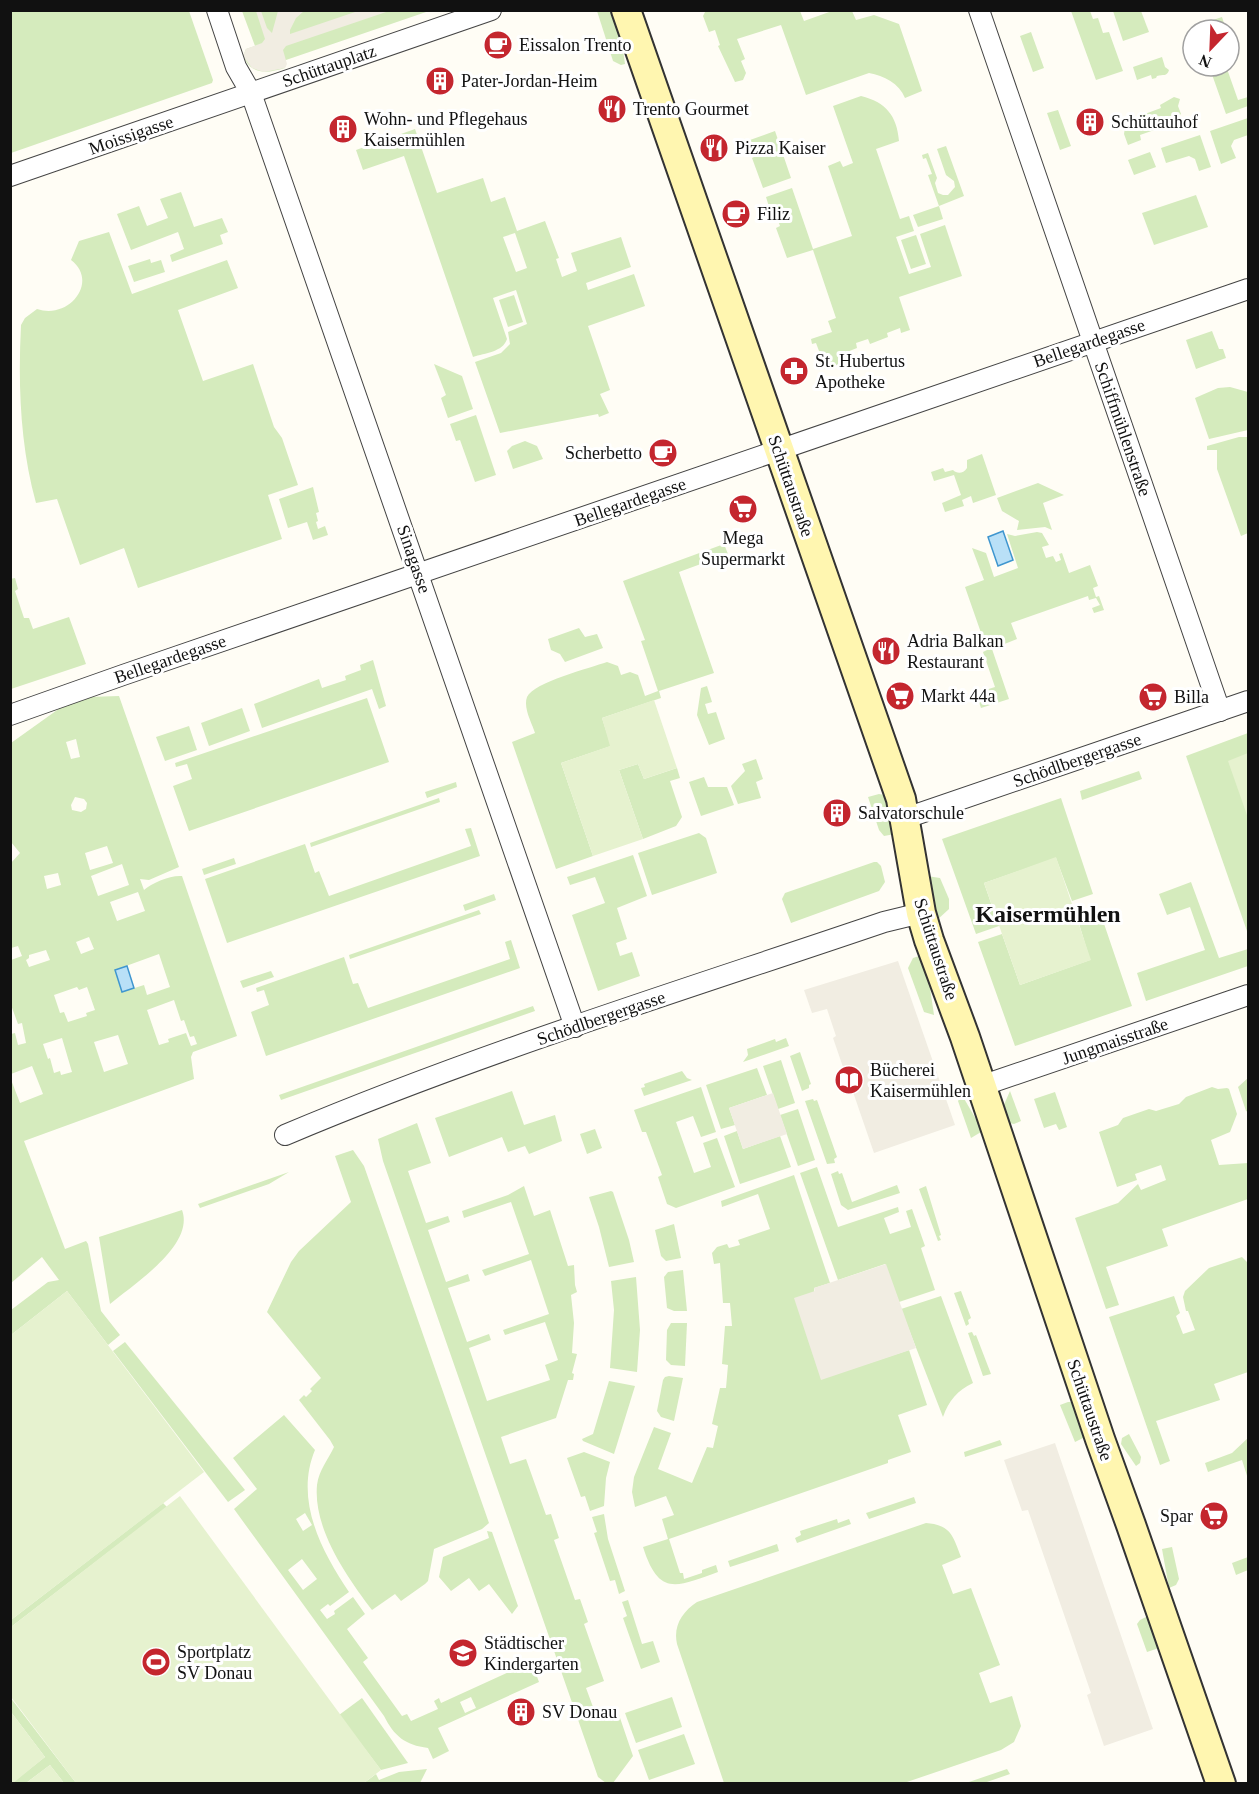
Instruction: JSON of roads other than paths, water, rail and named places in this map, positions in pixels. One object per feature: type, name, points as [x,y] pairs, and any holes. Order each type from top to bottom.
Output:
[{"type":"street","points":[[217,10],[236,67],[251,93]]},
{"type":"street","name":"Schüttauplatz","points":[[251,93],[491,10]]},
{"type":"street","name":"Schüttaustraße","points":[[626,10],[901,799],[921,913],[1100,1439],[1221,1784]]},
{"type":"street","name":"Schiffmühlenstraße","points":[[979,10],[1220,711]]},
{"type":"street","name":"Moissigasse","points":[[10,176],[251,93]]},
{"type":"street","name":"Sinagasse","points":[[251,93],[420,574],[575,1027]]},
{"type":"street","name":"Bellegardegasse","points":[[10,715],[1248,289]]},
{"type":"street","name":"Schödlbergergasse","points":[[906,818],[1248,701]]},
{"type":"street","name":"Schödlbergergasse","points":[[285,1135],[355,1106],[575,1027],[884,922],[921,913]]},
{"type":"street","name":"Jungmaisstraße","points":[[981,1086],[1248,994]]},
{"type":"water","points":[[1003,531],[1013,560],[998,566],[988,537]]},
{"type":"water","points":[[127,966],[134,988],[122,992],[115,970]]},
{"type":"place","name":"Eissalon Trento","points":[[498,45]]},
{"type":"place","name":"Pater-Jordan-Heim","points":[[440,81]]},
{"type":"place","name":"Trento Gourmet","points":[[612,109]]},
{"type":"place","name":"Schüttauhof","points":[[1090,122]]},
{"type":"place","name":"Wohn- und Pflegehaus Kaisermühlen","points":[[343,129]]},
{"type":"place","name":"Pizza Kaiser","points":[[714,148]]},
{"type":"place","name":"Filiz","points":[[736,214]]},
{"type":"place","name":"St. Hubertus Apotheke","points":[[794,371]]},
{"type":"place","name":"Scherbetto","points":[[663,453]]},
{"type":"place","name":"Mega Supermarkt","points":[[743,509]]},
{"type":"place","name":"Adria Balkan Restaurant","points":[[886,651]]},
{"type":"place","name":"Markt 44a","points":[[900,696]]},
{"type":"place","name":"Billa","points":[[1153,697]]},
{"type":"place","name":"Salvatorschule","points":[[837,813]]},
{"type":"place","name":"Bücherei Kaisermühlen","points":[[849,1080]]},
{"type":"place","name":"Spar","points":[[1214,1516]]},
{"type":"place","name":"Städtischer Kindergarten","points":[[463,1653]]},
{"type":"place","name":"Sportplatz SV Donau","points":[[156,1662]]},
{"type":"place","name":"SV Donau","points":[[521,1712]]},
{"type":"district","name":"Kaisermühlen","points":[[1048,914]]}]
